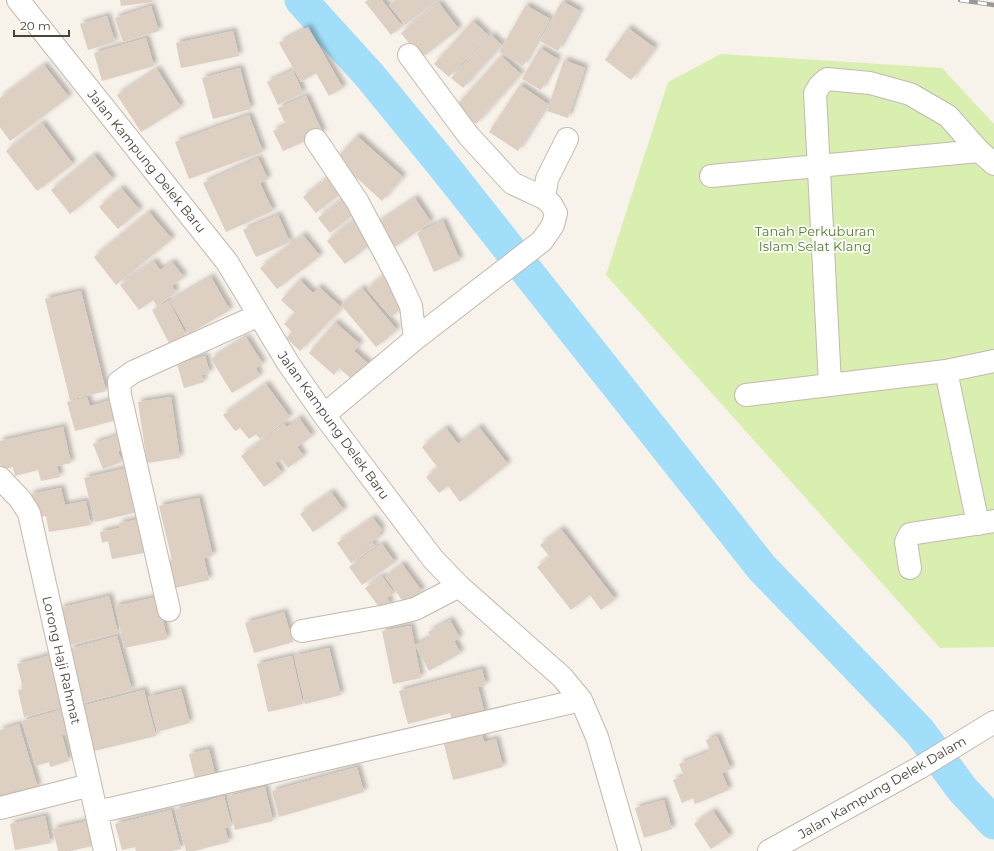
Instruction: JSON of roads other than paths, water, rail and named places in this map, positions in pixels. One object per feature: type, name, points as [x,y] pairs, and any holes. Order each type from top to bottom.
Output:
[{"type":"street","name":"Jalan Kampung Delek Baru","points":[[18,0],[227,262],[288,363],[324,414],[433,558],[458,586],[497,618],[562,677],[581,700],[597,738],[630,851]]},
{"type":"street","points":[[324,414],[472,293],[542,241],[553,225],[556,213],[551,204],[544,198],[512,183],[468,135],[409,55]]},
{"type":"street","points":[[830,384],[815,93],[820,85],[827,79],[870,83],[910,94],[948,116],[986,157]]},
{"type":"street","points":[[544,198],[547,179],[567,139]]},
{"type":"street","points":[[316,140],[357,201],[397,276],[411,306],[415,339]]},
{"type":"street","points":[[711,176],[818,166],[986,157]]},
{"type":"street","points":[[169,610],[120,395],[119,382],[133,372],[259,315]]},
{"type":"street","points":[[746,395],[946,371],[994,361]]},
{"type":"street","points":[[910,568],[906,542],[910,534],[986,522],[946,371]]},
{"type":"street","name":"Lorong Haji Rahmat","points":[[0,478],[20,499],[29,513],[105,851]]},
{"type":"street","points":[[302,631],[386,616],[415,609],[458,586]]},
{"type":"street","points":[[97,812],[581,700]]},
{"type":"street","name":"Jalan Kampung Delek Dalam","points":[[769,851],[919,768],[994,722]]},
{"type":"street","points":[[0,808],[90,785]]},
{"type":"waterway","points":[[301,0],[370,76],[442,164],[762,568],[920,732],[962,789],[994,823]]},
{"type":"railway","points":[[960,0],[994,5]]},
{"type":"park label","name":"Tanah Perkuburan Islam Selat Klang","points":[[815,238]]}]
